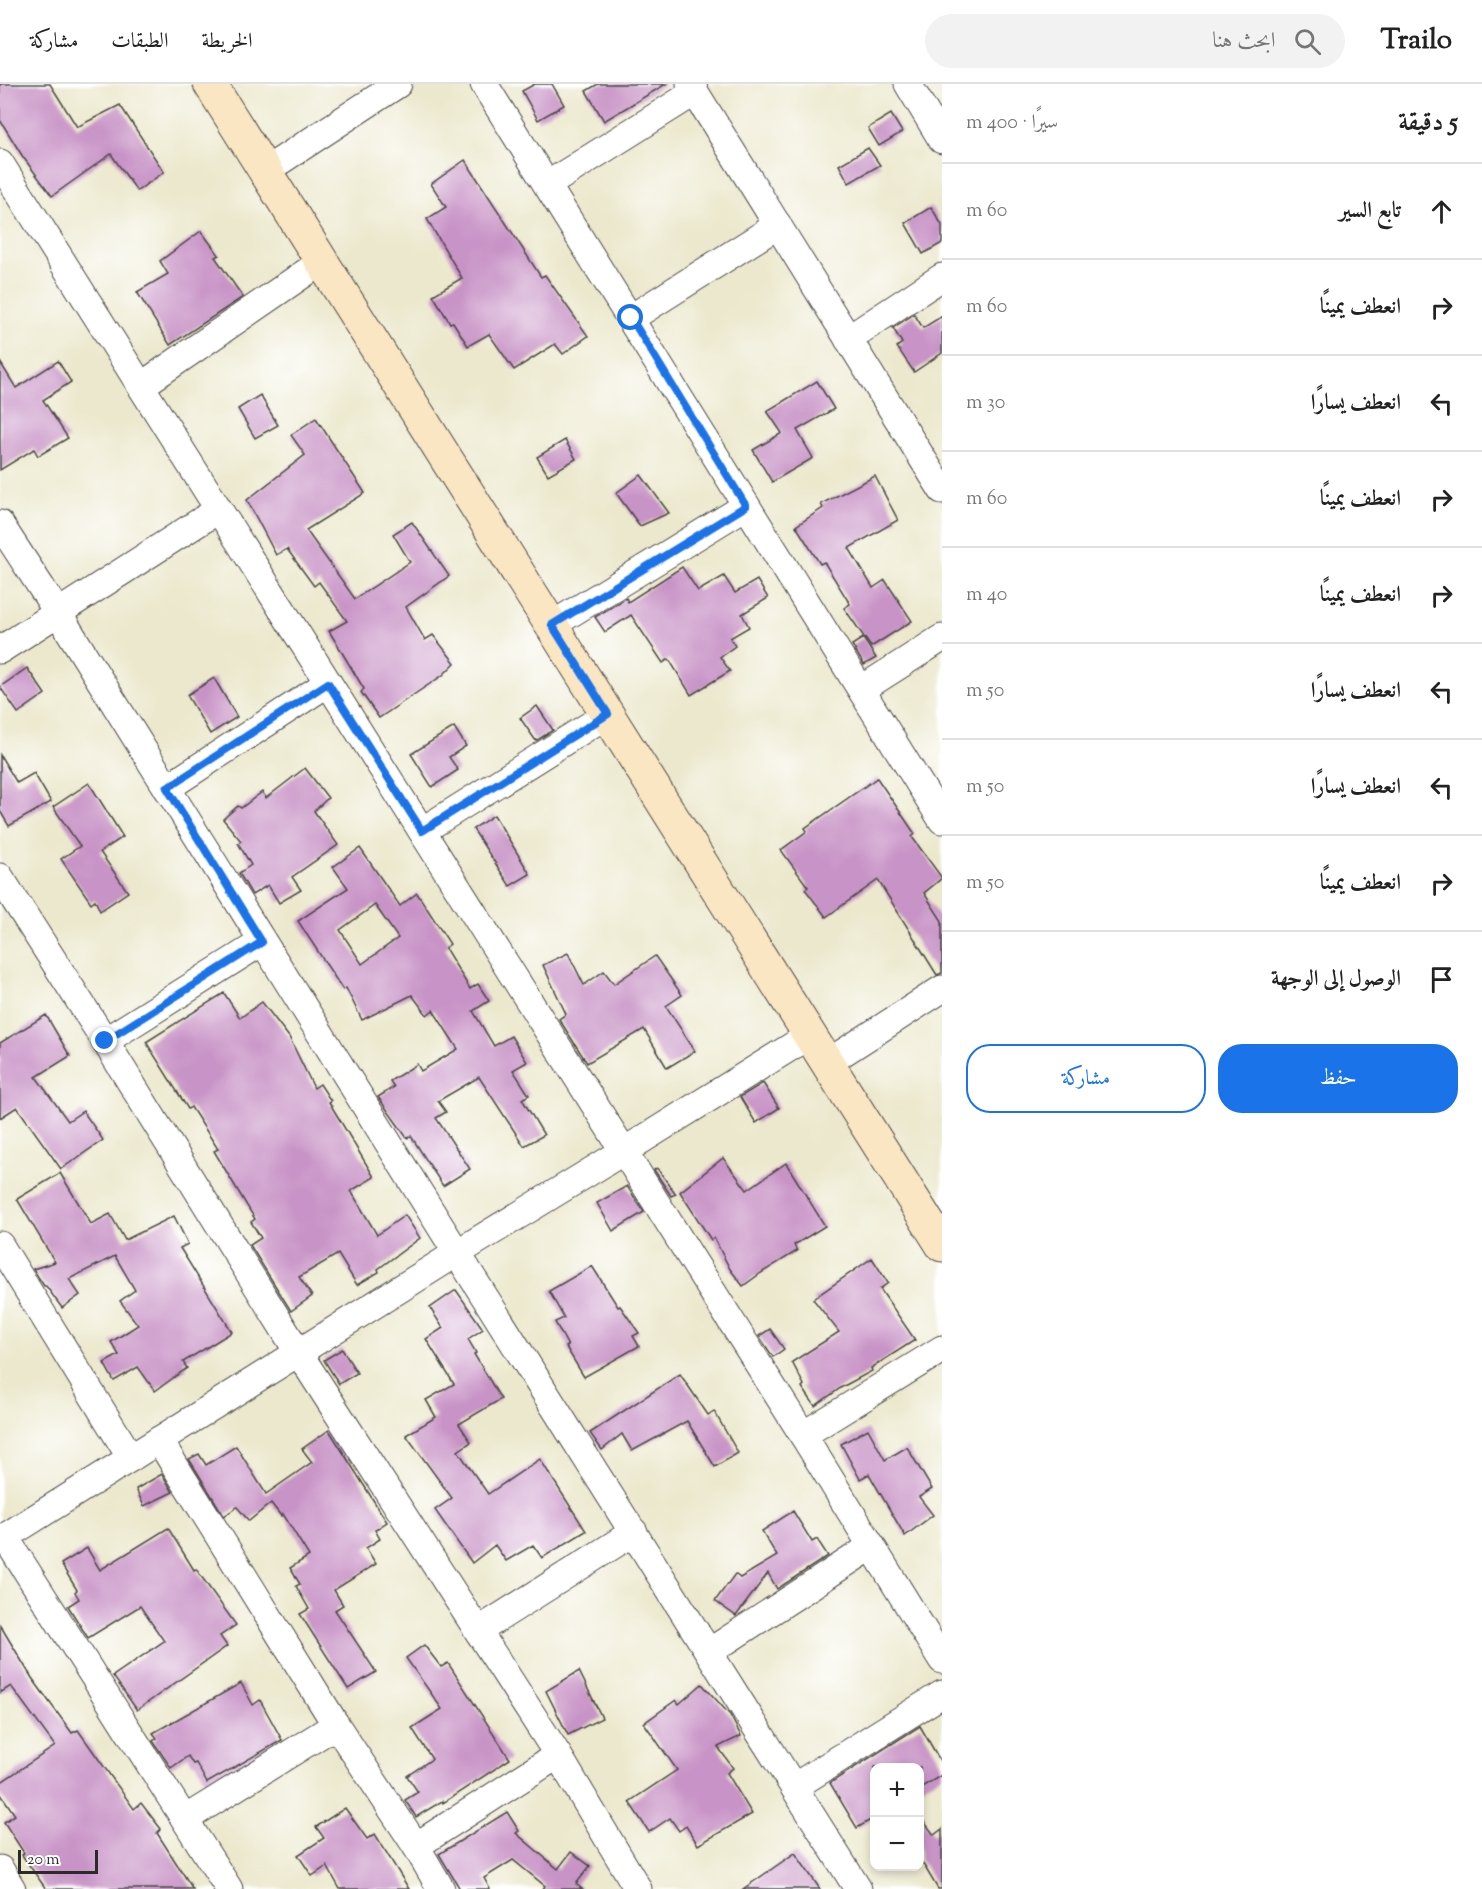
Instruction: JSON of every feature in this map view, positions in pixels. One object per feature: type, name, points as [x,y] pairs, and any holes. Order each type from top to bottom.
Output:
[{"type":"street","points":[[210,84],[942,1245]]},
{"type":"street","points":[[265,171],[398,84]]},
{"type":"street","points":[[484,84],[746,506],[940,811]]},
{"type":"street","points":[[908,84],[942,140]]},
{"type":"street","points":[[547,185],[693,88],[942,490]]},
{"type":"street","points":[[0,163],[803,1435],[942,1660]]},
{"type":"street","points":[[631,318],[778,225]]},
{"type":"street","points":[[141,386],[321,262]]},
{"type":"street","points":[[848,339],[942,277]]},
{"type":"street","points":[[552,625],[746,506]]},
{"type":"street","points":[[0,650],[218,510]]},
{"type":"street","points":[[0,524],[858,1889]]},
{"type":"street","points":[[862,689],[942,638]]},
{"type":"street","points":[[167,788],[328,683]]},
{"type":"street","points":[[422,831],[608,714]]},
{"type":"street","points":[[4,894],[105,1041],[298,1352],[558,1755],[635,1888]]},
{"type":"street","points":[[105,1041],[262,942]]},
{"type":"street","points":[[827,1062],[942,989]]},
{"type":"street","points":[[230,1889],[2,1539],[457,1252],[810,1035]]},
{"type":"street","points":[[0,1245],[130,1458]]},
{"type":"street","points":[[803,1435],[942,1349]]},
{"type":"street","points":[[159,1440],[441,1889]]},
{"type":"street","points":[[478,1631],[634,1532]]},
{"type":"street","points":[[709,1652],[872,1546]]},
{"type":"street","points":[[794,1787],[942,1694]]},
{"type":"street","points":[[185,1819],[336,1725]]},
{"type":"street","points":[[416,1846],[558,1755]]},
{"type":"street","points":[[0,1869],[12,1889]]},
{"type":"building","points":[[0,84],[50,84],[77,127],[120,105],[164,172],[137,191],[111,154],[52,196],[23,157],[0,120]]},
{"type":"building","points":[[535,84],[552,84],[564,105],[538,120],[522,91]]},
{"type":"building","points":[[598,84],[666,84],[604,121],[586,91]]},
{"type":"building","points":[[891,114],[902,132],[879,146],[868,128]]},
{"type":"building","points":[[868,148],[880,165],[849,183],[839,165]]},
{"type":"building","points":[[465,160],[541,277],[545,275],[588,336],[563,354],[555,344],[514,370],[489,334],[468,346],[453,322],[450,323],[433,295],[462,278],[427,219],[446,207],[431,184]]},
{"type":"building","points":[[931,207],[942,225],[942,243],[923,254],[905,223]]},
{"type":"building","points":[[201,231],[219,255],[215,257],[243,297],[170,345],[137,292],[168,274],[160,261]]},
{"type":"building","points":[[914,314],[923,328],[942,316],[942,353],[914,372],[897,347],[902,343],[893,328]]},
{"type":"building","points":[[58,361],[71,382],[43,400],[68,438],[38,456],[34,449],[0,470],[0,362],[16,388]]},
{"type":"building","points":[[817,381],[834,409],[797,430],[813,458],[772,482],[753,450],[782,433],[767,411]]},
{"type":"building","points":[[260,395],[278,425],[255,438],[238,409]]},
{"type":"building","points":[[316,418],[365,493],[306,530],[355,599],[410,562],[393,534],[412,522],[449,576],[406,607],[425,640],[433,635],[455,663],[443,675],[379,718],[361,692],[364,689],[329,631],[347,621],[319,582],[314,586],[287,549],[276,555],[247,500],[305,455],[291,435]]},
{"type":"building","points":[[565,440],[576,459],[548,475],[537,457]]},
{"type":"building","points":[[641,475],[669,513],[640,526],[616,493]]},
{"type":"building","points":[[875,476],[898,520],[849,548],[873,588],[885,580],[912,621],[871,647],[844,608],[850,604],[824,562],[820,564],[796,526],[823,508],[821,504]]},
{"type":"building","points":[[682,567],[698,591],[724,576],[735,593],[757,580],[768,598],[742,614],[749,627],[730,638],[735,646],[720,657],[730,671],[691,695],[669,659],[663,663],[631,615],[605,632],[595,617],[626,598],[628,602]]},
{"type":"building","points":[[863,638],[876,658],[864,665],[852,645]]},
{"type":"building","points":[[27,668],[45,694],[18,713],[0,687]]},
{"type":"building","points":[[214,678],[237,717],[210,734],[187,695]]},
{"type":"building","points":[[537,706],[553,730],[536,741],[520,718]]},
{"type":"building","points":[[454,727],[466,746],[449,757],[458,770],[432,787],[411,754]]},
{"type":"building","points":[[0,755],[17,783],[34,773],[51,802],[9,826],[0,811]]},
{"type":"building","points":[[305,768],[328,798],[314,811],[338,845],[292,877],[301,890],[279,903],[268,885],[252,895],[239,873],[251,865],[238,843],[241,841],[223,819],[238,806],[241,808],[262,792],[266,798]]},
{"type":"building","points":[[877,778],[915,834],[912,837],[942,878],[924,893],[942,921],[942,973],[937,975],[878,880],[826,917],[805,889],[808,887],[781,850],[807,831],[805,828]]},
{"type":"building","points":[[89,783],[123,837],[100,852],[128,892],[100,911],[95,900],[91,903],[61,859],[80,846],[53,807]]},
{"type":"building","points":[[494,815],[530,874],[510,886],[473,829]]},
{"type":"building","points":[[360,848],[400,906],[417,893],[450,944],[445,948],[470,989],[478,984],[489,1001],[473,1011],[494,1046],[511,1036],[527,1062],[513,1070],[529,1095],[522,1099],[544,1135],[524,1146],[479,1077],[438,1101],[446,1112],[436,1118],[470,1169],[443,1186],[411,1136],[407,1138],[378,1097],[394,1087],[390,1081],[417,1064],[421,1071],[458,1049],[433,1010],[427,1015],[412,995],[362,1020],[346,988],[343,990],[298,921],[348,888],[333,867]],"holes":[[[375,905],[398,938],[362,964],[340,930]]]},
{"type":"building","points":[[568,953],[584,985],[604,971],[614,984],[655,956],[682,995],[666,1006],[695,1051],[667,1068],[644,1029],[587,1063],[559,1019],[566,1014],[543,965]]},
{"type":"building","points":[[224,993],[240,1018],[262,1002],[289,1037],[314,1088],[320,1084],[331,1101],[329,1102],[374,1177],[351,1191],[377,1235],[405,1215],[420,1238],[378,1269],[379,1272],[357,1285],[338,1254],[299,1277],[312,1296],[291,1311],[250,1245],[261,1238],[251,1222],[255,1219],[214,1151],[218,1149],[191,1107],[188,1109],[146,1042]]},
{"type":"building","points":[[46,1015],[70,1056],[36,1077],[68,1121],[83,1111],[103,1140],[61,1169],[17,1107],[0,1118],[0,1043]]},
{"type":"building","points":[[763,1083],[779,1108],[756,1123],[740,1097]]},
{"type":"building","points":[[723,1158],[747,1190],[786,1163],[825,1226],[794,1245],[797,1251],[743,1286],[730,1269],[714,1238],[711,1240],[680,1192]]},
{"type":"building","points":[[657,1168],[676,1194],[671,1196],[654,1170]]},
{"type":"building","points":[[60,1173],[91,1224],[110,1214],[125,1240],[174,1216],[188,1244],[180,1248],[232,1332],[183,1362],[187,1368],[155,1391],[138,1367],[114,1381],[104,1363],[119,1355],[111,1342],[138,1325],[120,1301],[135,1290],[115,1256],[69,1279],[80,1295],[62,1308],[33,1269],[55,1262],[17,1199]]},
{"type":"building","points":[[627,1186],[644,1212],[613,1231],[597,1203]]},
{"type":"building","points":[[872,1258],[888,1283],[880,1289],[915,1340],[871,1368],[872,1371],[842,1387],[815,1406],[802,1387],[804,1385],[792,1362],[839,1332],[813,1299]]},
{"type":"building","points":[[592,1266],[618,1307],[620,1306],[639,1333],[633,1336],[639,1346],[584,1377],[566,1347],[568,1346],[555,1322],[564,1318],[549,1291]]},
{"type":"building","points":[[456,1290],[483,1329],[468,1339],[476,1353],[474,1354],[501,1399],[459,1424],[471,1442],[458,1451],[488,1494],[540,1459],[586,1531],[542,1558],[533,1545],[506,1561],[495,1545],[472,1563],[435,1510],[452,1498],[406,1435],[436,1417],[426,1400],[454,1384],[426,1339],[443,1328],[430,1308]]},
{"type":"building","points":[[770,1329],[784,1349],[773,1357],[759,1336]]},
{"type":"building","points":[[342,1349],[357,1373],[339,1384],[324,1360]]},
{"type":"building","points":[[680,1374],[708,1415],[714,1411],[738,1453],[715,1467],[687,1421],[632,1451],[622,1434],[602,1450],[590,1433]]},
{"type":"building","points":[[868,1429],[885,1460],[907,1447],[932,1489],[919,1497],[933,1515],[905,1536],[869,1474],[860,1479],[841,1444]]},
{"type":"building","points":[[329,1430],[387,1522],[375,1530],[380,1539],[366,1548],[376,1564],[334,1590],[343,1605],[335,1610],[376,1672],[348,1689],[300,1614],[309,1609],[296,1586],[300,1584],[290,1568],[309,1556],[283,1514],[281,1516],[271,1503],[249,1521],[237,1507],[224,1516],[189,1459],[199,1454],[206,1465],[236,1446],[266,1494],[312,1462],[302,1449]]},
{"type":"building","points":[[162,1474],[173,1492],[144,1506],[136,1489]]},
{"type":"building","points":[[793,1511],[812,1542],[817,1539],[828,1556],[777,1589],[768,1573],[736,1616],[715,1601],[735,1574],[740,1578],[777,1556],[762,1531]]},
{"type":"building","points":[[168,1528],[194,1570],[196,1569],[236,1625],[220,1636],[227,1646],[137,1710],[113,1676],[164,1641],[140,1606],[88,1638],[68,1606],[79,1599],[75,1592],[77,1590],[61,1564],[87,1548],[100,1570]]},
{"type":"building","points":[[0,1625],[32,1678],[72,1733],[78,1730],[134,1809],[141,1803],[161,1829],[157,1833],[193,1889],[46,1889],[22,1855],[24,1853],[4,1822],[15,1815],[0,1793],[0,1783],[55,1746],[11,1686],[0,1693]]},
{"type":"building","points":[[424,1645],[441,1667],[448,1663],[510,1759],[443,1803],[442,1801],[416,1817],[405,1800],[418,1792],[407,1776],[432,1759],[412,1728],[442,1709],[406,1658]]},
{"type":"building","points":[[579,1671],[602,1718],[568,1735],[546,1691]]},
{"type":"building","points":[[241,1683],[253,1705],[260,1700],[282,1740],[207,1783],[196,1763],[193,1764],[188,1756],[171,1768],[153,1741],[157,1738],[153,1733]]},
{"type":"building","points":[[702,1684],[730,1715],[741,1736],[718,1747],[733,1768],[727,1773],[752,1814],[698,1845],[686,1826],[679,1831],[670,1818],[649,1832],[629,1802],[677,1770],[644,1723],[676,1700],[679,1704]]},
{"type":"building","points":[[920,1726],[942,1764],[942,1775],[924,1786],[924,1763],[870,1763],[870,1820],[857,1828],[830,1783]]},
{"type":"building","points":[[345,1808],[367,1839],[375,1834],[409,1889],[340,1889],[327,1866],[312,1876],[298,1855],[324,1838],[316,1827]]},
{"type":"building","points":[[507,1812],[519,1831],[516,1833],[558,1869],[571,1852],[590,1866],[576,1884],[582,1889],[543,1889],[545,1886],[513,1860],[484,1878],[490,1889],[460,1889],[439,1854]]},
{"type":"building","points":[[924,1821],[934,1835],[942,1829],[942,1889],[938,1889],[924,1866]]},
{"type":"building","points":[[795,1853],[820,1889],[743,1889]]},
{"type":"route","points":[[105,1041],[262,942],[167,788],[328,683],[422,831],[608,714],[552,625],[746,506],[631,318]]}]
